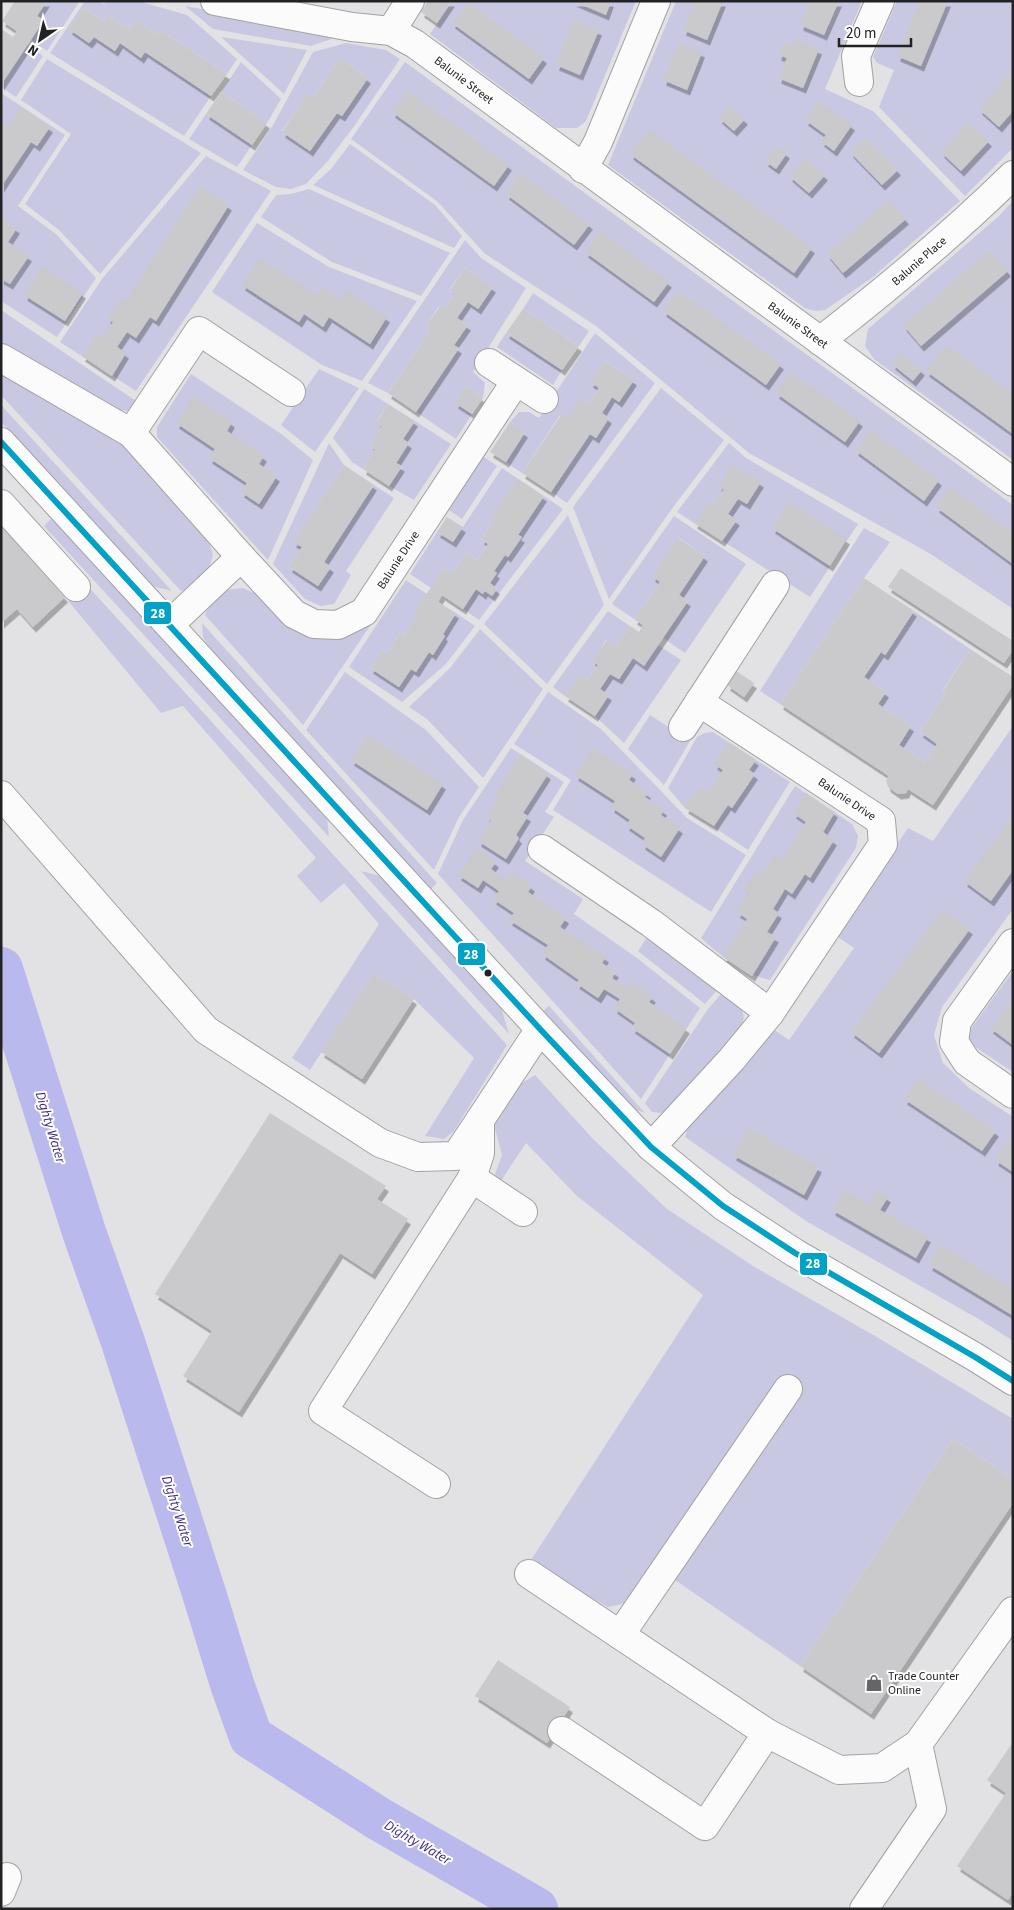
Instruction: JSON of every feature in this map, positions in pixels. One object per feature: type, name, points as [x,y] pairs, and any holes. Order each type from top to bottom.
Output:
[{"type":"street","name":"Balunie Street","points":[[215,1],[352,27],[391,31],[415,44],[583,169],[1013,482]]},
{"type":"street","points":[[391,31],[410,1]]},
{"type":"street","points":[[583,169],[598,142],[656,1]]},
{"type":"street","points":[[859,82],[856,56],[880,1]]},
{"type":"street","name":"Balunie Place","points":[[820,341],[897,281],[976,212],[1013,175]]},
{"type":"street","points":[[131,433],[199,332],[291,392]]},
{"type":"street","name":"Balunie Drive","points":[[1,358],[131,433],[294,614],[314,624],[338,625],[364,612],[516,381]]},
{"type":"street","points":[[489,363],[544,399]]},
{"type":"street","points":[[1,442],[540,1029],[651,1147],[723,1206],[795,1253],[1013,1381]]},
{"type":"street","points":[[40,484],[5,508],[76,587]]},
{"type":"street","points":[[169,625],[241,557]]},
{"type":"street","points":[[683,727],[775,585]]},
{"type":"street","name":"Balunie Drive","points":[[651,1147],[732,1059],[770,1013],[883,844],[881,821],[699,702]]},
{"type":"street","points":[[1,795],[206,1030],[380,1143],[418,1157],[456,1156],[540,1029]]},
{"type":"street","points":[[542,849],[651,922],[770,1013]]},
{"type":"street","points":[[1013,943],[957,1021],[954,1042],[966,1062],[1013,1094]]},
{"type":"street","points":[[436,1484],[323,1411],[472,1178],[480,1153],[480,1120]]},
{"type":"street","points":[[472,1178],[523,1212]]},
{"type":"street","points":[[620,1634],[788,1389]]},
{"type":"street","points":[[529,1574],[767,1733],[839,1770],[882,1768],[918,1744],[1013,1611]]},
{"type":"street","points":[[562,1732],[705,1826],[767,1733]]},
{"type":"street","points":[[864,1909],[932,1809],[918,1744]]},
{"type":"shaded area","points":[[47,1],[80,1],[47,51],[31,40],[37,16]]},
{"type":"shaded area","points":[[85,1],[100,1],[104,4],[106,1],[138,1],[187,15],[237,59],[227,74],[160,30],[157,35],[136,20],[130,29],[108,15],[104,21],[83,8],[69,29],[89,43],[94,37],[115,51],[120,43],[141,57],[145,52],[211,96],[184,136],[50,53]]},
{"type":"shaded area","points":[[452,1],[636,1],[586,121],[577,128],[556,128],[430,34]]},
{"type":"shaded area","points":[[676,1],[862,1],[825,89],[873,111],[960,201],[873,277],[825,310],[815,311],[805,308],[608,165]]},
{"type":"shaded area","points":[[897,1],[1013,1],[1013,148],[965,196],[879,107],[894,70],[877,63],[873,57]]},
{"type":"shaded area","points":[[185,6],[343,35],[311,46],[213,29]]},
{"type":"shaded area","points":[[221,37],[307,50],[284,94]]},
{"type":"shaded area","points":[[346,43],[386,50],[400,59],[355,125],[327,162],[306,184],[291,189],[276,187],[243,170],[273,125],[313,52]],"holes":[[[340,58],[368,78],[342,116],[337,113],[310,151],[282,131],[308,94],[313,97]]]},
{"type":"shaded area","points":[[27,45],[43,56],[16,97],[1,87],[1,85]]},
{"type":"shaded area","points":[[47,59],[201,153],[100,274],[59,230],[25,204],[71,134],[21,100]]},
{"type":"shaded area","points":[[241,62],[281,99],[267,123],[221,92]]},
{"type":"shaded area","points":[[405,62],[1013,505],[1013,609],[929,553],[749,453],[596,326],[484,253],[438,202],[351,139]]},
{"type":"shaded area","points":[[1,93],[65,135],[18,206],[56,234],[96,278],[57,337],[1,301]]},
{"type":"shaded area","points":[[206,114],[252,145],[237,167],[189,139]]},
{"type":"shaded area","points":[[350,144],[435,205],[462,236],[454,248],[313,185],[331,169]]},
{"type":"shaded area","points":[[206,156],[271,191],[136,391],[60,342],[102,279]]},
{"type":"shaded area","points":[[309,189],[450,253],[421,296],[332,262],[261,217],[276,195],[291,194]]},
{"type":"shaded area","points":[[1013,201],[1013,460],[874,359],[865,346],[868,329],[999,216]]},
{"type":"shaded area","points":[[257,223],[329,267],[417,301],[362,381],[322,365],[212,292]]},
{"type":"shaded area","points":[[465,240],[481,258],[526,288],[473,372],[485,383],[483,398],[466,386],[456,403],[472,414],[456,439],[416,412],[459,349],[454,345],[468,325],[457,318],[468,302],[479,309],[493,287],[465,268],[450,289],[455,293],[444,309],[439,306],[426,326],[431,329],[388,393],[368,383]]},
{"type":"shaded area","points":[[533,293],[589,331],[579,346],[523,309]]},
{"type":"shaded area","points":[[1,310],[139,403],[129,411],[116,410],[1,344]]},
{"type":"shaded area","points":[[506,333],[562,370],[553,385],[497,347]]},
{"type":"shaded area","points":[[595,333],[655,383],[567,503],[551,492],[590,434],[596,438],[609,418],[602,413],[612,397],[619,402],[634,380],[605,361],[591,382],[599,388],[589,404],[566,419],[560,415],[522,473],[506,462],[525,433],[510,422],[519,412],[529,412],[539,418]]},
{"type":"shaded area","points":[[319,369],[359,388],[315,452],[281,425]]},
{"type":"shaded area","points":[[1,370],[119,437],[207,536],[213,555],[207,574],[195,586],[181,591],[1,395]]},
{"type":"shaded area","points":[[191,374],[280,433],[313,460],[268,560],[157,437],[157,427]]},
{"type":"shaded area","points":[[661,388],[724,440],[671,510],[609,599],[573,507]]},
{"type":"shaded area","points":[[364,389],[388,404],[377,421],[382,426],[370,445],[375,449],[363,469],[352,462],[333,438]]},
{"type":"shaded area","points":[[1,405],[172,591],[152,586],[1,422]]},
{"type":"shaded area","points":[[415,421],[451,444],[414,500],[389,486],[402,467],[396,463],[409,443],[403,439]]},
{"type":"shaded area","points":[[329,443],[344,465],[294,541],[302,547],[289,567],[318,586],[331,567],[324,562],[374,485],[394,498],[346,571],[351,575],[334,604],[321,606],[305,599],[273,564]]},
{"type":"shaded area","points":[[729,443],[746,458],[858,524],[810,597],[677,512]]},
{"type":"shaded area","points":[[481,455],[497,466],[462,519],[446,508]]},
{"type":"shaded area","points":[[502,468],[517,478],[492,517],[495,519],[481,539],[488,544],[477,560],[466,553],[452,574],[444,568],[431,588],[410,574],[437,532],[453,542]]},
{"type":"shaded area","points":[[544,496],[563,509],[479,620],[463,609],[476,589],[482,594],[485,591],[493,595],[497,589],[490,583],[494,571],[505,555],[508,557],[521,538],[518,535]]},
{"type":"shaded area","points":[[568,515],[604,605],[547,684],[484,624]]},
{"type":"shaded area","points":[[674,516],[746,564],[685,653],[663,638],[688,601],[679,595],[705,556],[679,538],[652,576],[660,582],[634,619],[612,604]]},
{"type":"shaded area","points":[[52,518],[327,817],[329,837],[44,526]]},
{"type":"shaded area","points":[[864,528],[890,542],[780,704],[760,691]]},
{"type":"shaded area","points":[[406,580],[427,594],[414,614],[417,616],[404,635],[400,633],[387,653],[382,650],[370,668],[399,687],[411,669],[416,672],[429,652],[433,655],[456,613],[475,626],[446,664],[402,702],[349,667]]},
{"type":"shaded area","points":[[84,582],[507,1045],[454,1131],[444,1139],[425,1136],[474,1058],[414,999],[373,973],[310,1070],[292,1058],[379,924],[344,883],[321,903],[297,876],[316,858],[183,706],[161,713],[65,597]]},
{"type":"shaded area","points":[[243,588],[259,595],[295,630],[319,637],[374,620],[303,725],[205,615],[210,604],[226,590]]},
{"type":"shaded area","points":[[608,611],[630,626],[616,646],[606,640],[593,660],[598,665],[587,680],[580,676],[565,696],[553,687]]},
{"type":"shaded area","points":[[914,611],[970,649],[943,690],[946,693],[920,732],[937,744],[925,762],[899,745],[911,726],[878,704],[886,692],[864,677],[881,652],[886,655]]},
{"type":"shaded area","points":[[202,623],[437,883],[430,890],[210,650],[203,637]]},
{"type":"shaded area","points":[[480,629],[543,689],[483,778],[427,719],[409,707],[450,668]]},
{"type":"shaded area","points":[[658,645],[681,660],[624,743],[595,716],[609,695],[600,689],[610,674],[619,679],[633,658],[644,665]]},
{"type":"shaded area","points":[[345,672],[426,730],[479,787],[459,817],[434,870],[306,730]]},
{"type":"shaded area","points":[[548,692],[601,729],[687,818],[746,855],[711,912],[553,810],[571,780],[514,744]]},
{"type":"shaded area","points":[[650,715],[690,741],[664,785],[628,749]]},
{"type":"shaded area","points":[[1013,726],[1013,909],[942,1007],[934,1035],[943,1063],[969,1088],[1013,1117],[1013,1341],[982,1321],[806,1221],[685,1137],[690,1120],[773,1029],[789,1040],[854,948],[835,935],[908,828],[933,841]]},
{"type":"shaded area","points":[[713,732],[790,782],[748,850],[685,808],[668,788],[697,737]]},
{"type":"shaded area","points":[[511,748],[564,782],[545,812],[554,817],[525,861],[583,899],[574,914],[637,958],[700,1008],[641,1099],[438,874],[463,820]]},
{"type":"shaded area","points":[[795,786],[852,824],[858,836],[856,848],[770,980],[732,964],[701,938]]},
{"type":"shaded area","points":[[361,871],[380,876],[501,1007],[509,1034]]},
{"type":"shaded area","points":[[648,936],[718,989],[705,1004],[638,951]]},
{"type":"shaded area","points":[[1013,971],[1013,1072],[969,1043],[967,1034]]},
{"type":"shaded area","points":[[722,993],[742,1009],[744,1019],[740,1034],[671,1109],[661,1113],[652,1112],[645,1103],[708,1009]]},
{"type":"shaded area","points":[[549,1006],[645,1113],[628,1107],[542,1012]]},
{"type":"shaded area","points":[[535,1075],[593,1139],[667,1209],[753,1266],[875,1336],[1013,1419],[1013,1479],[953,1439],[800,1666],[675,1580],[801,1393],[779,1378],[627,1603],[608,1607],[529,1563],[703,1295],[577,1196],[526,1143],[499,1184],[494,1177],[502,1155],[495,1129],[496,1115],[514,1088]]},
{"type":"building","points":[[15,1],[47,1],[37,16],[44,20],[1,85],[1,29],[13,37],[17,31],[2,21]]},
{"type":"building","points":[[428,1],[452,1],[437,23],[421,12]]},
{"type":"building","points":[[573,1],[611,1],[606,15]]},
{"type":"building","points":[[695,1],[723,1],[707,40],[683,30]]},
{"type":"building","points":[[810,1],[839,1],[824,35],[800,25]]},
{"type":"building","points":[[920,1],[948,1],[921,66],[897,56]]},
{"type":"building","points":[[468,2],[544,58],[529,79],[452,23]]},
{"type":"building","points":[[83,8],[104,21],[108,15],[130,29],[136,20],[157,35],[160,30],[227,74],[211,96],[145,52],[141,58],[120,43],[115,51],[94,37],[89,43],[69,29]]},
{"type":"building","points":[[574,20],[599,30],[580,75],[556,65]]},
{"type":"building","points":[[795,39],[819,49],[803,88],[778,78],[787,58],[778,55],[784,42],[792,46]]},
{"type":"building","points":[[678,42],[702,52],[687,90],[663,80]]},
{"type":"building","points":[[340,58],[368,78],[342,116],[337,113],[310,151],[282,132],[308,93],[313,97]]},
{"type":"building","points":[[1013,69],[1013,111],[999,127],[979,109]]},
{"type":"building","points":[[408,90],[509,165],[494,186],[392,112]]},
{"type":"building","points":[[221,92],[267,123],[252,145],[206,114]]},
{"type":"building","points":[[819,101],[852,125],[834,151],[821,141],[826,135],[805,120]]},
{"type":"building","points":[[729,106],[745,119],[734,131],[719,118]]},
{"type":"building","points":[[21,107],[50,127],[37,146],[31,142],[1,187],[1,123],[8,127]]},
{"type":"building","points":[[969,122],[989,141],[961,171],[941,152]]},
{"type":"building","points":[[649,129],[812,248],[794,273],[630,154]]},
{"type":"building","points":[[865,137],[898,170],[882,185],[850,152]]},
{"type":"building","points":[[776,145],[787,153],[776,169],[765,161]]},
{"type":"building","points":[[805,158],[825,175],[809,193],[789,176]]},
{"type":"building","points":[[521,173],[590,224],[574,245],[506,194]]},
{"type":"building","points":[[200,186],[229,205],[156,321],[150,317],[136,338],[127,332],[117,347],[126,353],[112,376],[82,356],[97,334],[103,338],[113,322],[107,318],[121,298],[126,301]]},
{"type":"building","points":[[889,200],[906,219],[843,273],[827,254]]},
{"type":"building","points":[[1,218],[17,228],[8,242],[29,256],[10,284],[1,279]]},
{"type":"building","points":[[600,231],[669,282],[654,302],[585,252]]},
{"type":"building","points":[[990,250],[1008,271],[921,346],[903,325]]},
{"type":"building","points":[[260,258],[317,295],[322,287],[341,299],[347,290],[387,317],[370,344],[329,317],[323,327],[304,314],[299,322],[242,285]]},
{"type":"building","points":[[42,266],[83,293],[65,321],[24,295]]},
{"type":"building","points":[[465,268],[493,287],[478,309],[468,302],[457,318],[468,325],[454,345],[459,348],[416,412],[388,393],[431,329],[426,326],[440,306],[444,309],[455,293],[450,290]]},
{"type":"building","points":[[678,290],[781,364],[766,385],[663,311]]},
{"type":"building","points":[[523,309],[579,346],[562,370],[506,333]]},
{"type":"building","points":[[946,345],[1013,394],[1013,434],[926,371]]},
{"type":"building","points":[[901,353],[922,370],[913,381],[892,364]]},
{"type":"building","points":[[605,361],[634,380],[619,402],[612,397],[602,413],[609,418],[596,438],[590,434],[551,492],[522,473],[561,415],[566,419],[580,398],[589,404],[599,388],[590,382]]},
{"type":"building","points":[[791,372],[860,421],[845,442],[776,393]]},
{"type":"building","points":[[466,386],[483,398],[472,414],[455,403]]},
{"type":"building","points":[[194,396],[232,422],[227,431],[264,456],[259,464],[277,476],[259,504],[241,492],[247,483],[209,458],[215,449],[176,423]]},
{"type":"building","points":[[388,404],[415,421],[403,439],[409,443],[396,463],[402,466],[389,486],[363,469],[375,449],[370,445],[382,426],[377,422]]},
{"type":"building","points":[[510,422],[525,432],[506,462],[490,452]]},
{"type":"building","points":[[870,430],[939,480],[924,501],[855,450]]},
{"type":"building","points":[[732,464],[761,482],[747,504],[738,499],[728,514],[737,520],[722,541],[694,523],[709,501],[714,505],[724,489],[718,486]]},
{"type":"building","points":[[344,465],[374,485],[324,562],[331,567],[318,586],[289,567],[302,547],[293,542]]},
{"type":"building","points":[[517,478],[544,496],[518,535],[522,537],[508,557],[505,555],[494,571],[497,573],[490,583],[497,589],[492,596],[485,591],[483,594],[476,589],[463,609],[442,595],[438,602],[456,613],[433,655],[429,652],[416,672],[411,669],[399,687],[370,668],[382,650],[387,653],[400,633],[404,635],[417,616],[413,614],[444,568],[452,574],[466,553],[477,560],[488,544],[481,539],[495,519],[491,517]]},
{"type":"building","points":[[951,487],[1013,533],[1013,564],[936,507]]},
{"type":"building","points":[[789,502],[847,539],[830,566],[772,528]]},
{"type":"building","points":[[447,517],[463,527],[453,542],[437,532]]},
{"type":"building","points":[[1,526],[65,597],[33,627],[17,609],[1,623]]},
{"type":"building","points":[[678,538],[705,556],[679,595],[688,601],[644,666],[633,658],[619,679],[610,674],[600,689],[609,695],[595,716],[565,696],[580,675],[587,680],[598,665],[592,660],[607,640],[616,646],[630,626],[639,632],[643,625],[634,619],[660,582],[652,576]]},
{"type":"building","points":[[901,568],[1013,641],[1013,650],[1004,663],[888,587]]},
{"type":"building","points":[[864,578],[914,611],[885,655],[881,652],[864,677],[886,692],[878,704],[911,726],[899,745],[925,762],[937,744],[920,732],[946,693],[943,691],[970,649],[1013,677],[1013,685],[933,805],[908,789],[906,793],[898,794],[888,787],[886,780],[889,776],[780,704]]},
{"type":"building","points":[[736,671],[754,683],[744,697],[727,685]]},
{"type":"building","points":[[368,735],[443,784],[427,810],[351,760]]},
{"type":"building","points":[[729,742],[756,760],[749,770],[755,774],[732,808],[728,805],[714,826],[685,808],[700,786],[708,792],[723,770],[714,764]]},
{"type":"building","points":[[593,748],[633,774],[629,780],[648,793],[645,797],[664,810],[661,815],[680,828],[661,857],[642,844],[645,838],[626,825],[630,820],[611,807],[615,801],[575,775]]},
{"type":"building","points":[[520,755],[548,774],[523,813],[528,816],[516,835],[519,838],[506,859],[478,841],[491,820],[486,816],[499,797],[495,794]]},
{"type":"building","points":[[806,793],[835,812],[823,832],[834,840],[810,878],[805,874],[792,894],[785,889],[773,909],[779,913],[767,932],[776,937],[752,976],[723,957],[747,919],[737,912],[749,893],[744,890],[756,871],[762,875],[775,855],[782,859],[806,822],[793,813]]},
{"type":"building","points":[[1013,815],[1013,870],[991,901],[964,881]]},
{"type":"building","points":[[476,848],[496,862],[491,869],[506,880],[512,872],[532,886],[528,892],[566,918],[560,927],[606,957],[602,963],[616,972],[612,978],[627,988],[631,982],[653,997],[649,1002],[687,1028],[670,1054],[632,1028],[635,1023],[614,1008],[620,999],[604,989],[598,998],[576,983],[579,980],[542,954],[548,945],[509,920],[514,913],[493,899],[499,891],[483,880],[478,888],[458,875]]},
{"type":"building","points":[[942,909],[970,929],[879,1053],[851,1032]]},
{"type":"building","points":[[373,973],[414,999],[362,1079],[321,1052]]},
{"type":"building","points":[[1013,998],[1013,1045],[990,1028]]},
{"type":"building","points":[[918,1078],[996,1131],[982,1151],[904,1099]]},
{"type":"building","points":[[270,1113],[386,1186],[377,1199],[408,1219],[372,1274],[340,1253],[239,1412],[183,1376],[212,1331],[155,1294]]},
{"type":"building","points":[[748,1128],[819,1167],[804,1195],[733,1155]]},
{"type":"building","points":[[1008,1140],[1013,1142],[1013,1172],[995,1160]]},
{"type":"building","points":[[844,1190],[869,1204],[877,1190],[888,1197],[880,1210],[928,1237],[916,1258],[832,1210]]},
{"type":"building","points":[[941,1245],[1013,1289],[1012,1315],[929,1265]]},
{"type":"building","points":[[953,1439],[1013,1479],[1013,1503],[871,1714],[800,1666]]},
{"type":"building","points":[[498,1660],[570,1707],[547,1743],[475,1696]]},
{"type":"building","points":[[1013,1742],[1013,1893],[1008,1900],[957,1866],[1006,1793],[987,1780]]},
{"type":"waterway","name":"Dighty Water","points":[[1,969],[84,1232],[123,1342],[232,1684],[251,1737],[379,1819],[536,1909]]},
{"type":"transit line","name":"28","points":[[1,442],[540,1029],[651,1147],[723,1206],[795,1253],[1013,1381]]},
{"type":"place","name":"Trade Counter Online","points":[[874,1683]]}]
